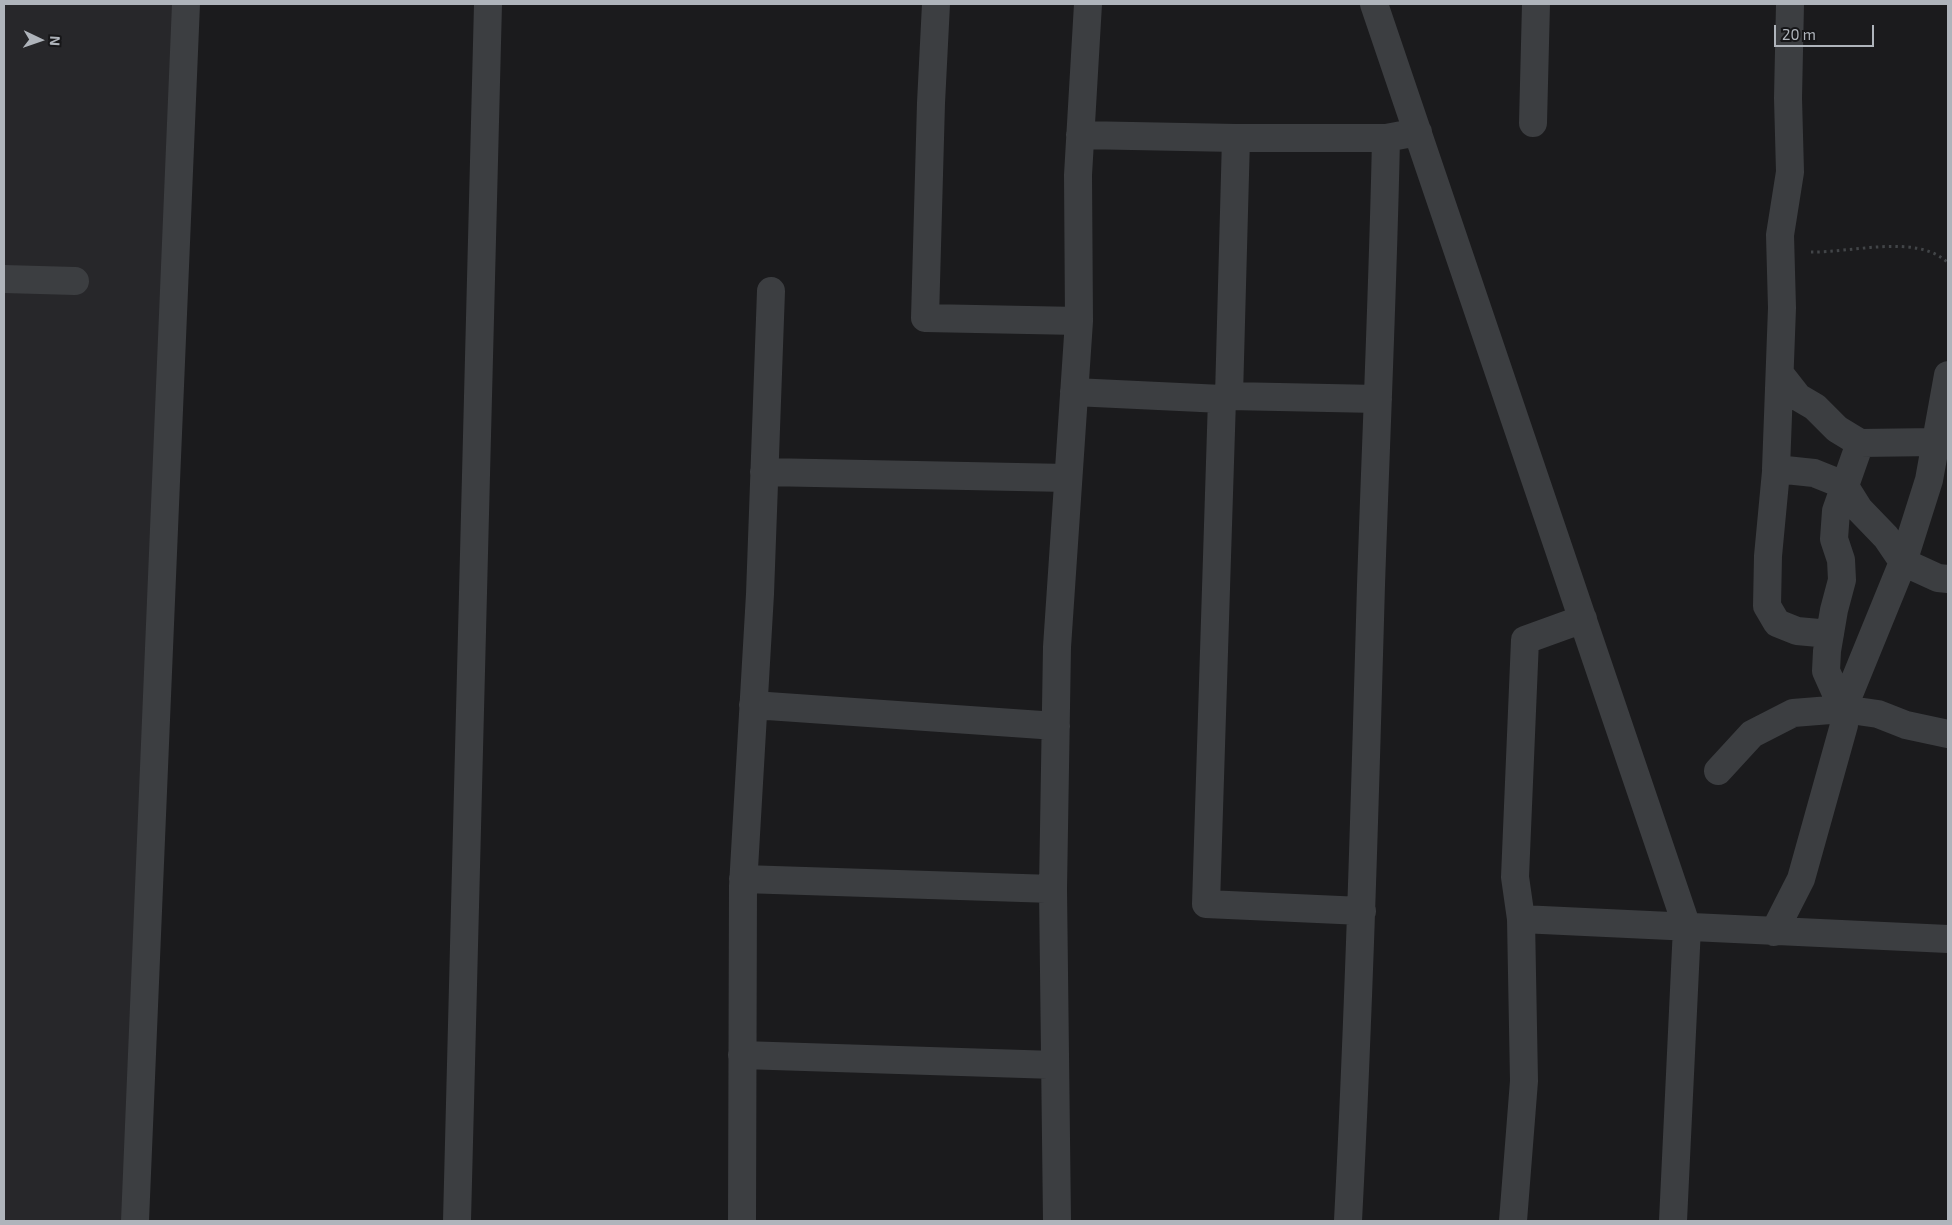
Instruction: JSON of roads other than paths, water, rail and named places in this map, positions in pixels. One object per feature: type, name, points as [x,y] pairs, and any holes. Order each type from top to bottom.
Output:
[{"type":"street","points":[[135,1221],[186,4]]},
{"type":"street","points":[[457,1221],[488,4]]},
{"type":"street","points":[[936,4],[931,103],[926,318],[1079,321]]},
{"type":"street","points":[[1057,1221],[1053,890],[1057,648],[1079,321],[1078,175],[1088,4]]},
{"type":"street","points":[[1374,4],[1687,928],[1673,1221]]},
{"type":"street","points":[[1533,123],[1536,4]]},
{"type":"street","points":[[1790,4],[1788,98],[1790,172],[1780,235],[1782,308],[1777,461],[1768,556],[1767,606],[1777,623],[1797,631],[1830,634]]},
{"type":"street","points":[[1080,135],[1386,138],[1418,132]]},
{"type":"street","points":[[1236,138],[1206,904],[1362,912]]},
{"type":"street","points":[[1348,1221],[1362,912],[1383,285],[1386,138]]},
{"type":"street","points":[[4,279],[75,281]]},
{"type":"street","points":[[742,1221],[743,878],[753,704],[771,291]]},
{"type":"street","points":[[1780,374],[1798,397],[1814,407],[1837,429],[1860,444],[1936,442]]},
{"type":"street","points":[[1843,709],[1903,562],[1929,480],[1948,375]]},
{"type":"street","points":[[1074,392],[1225,397],[1378,399]]},
{"type":"street","points":[[1774,932],[1801,879],[1844,726],[1843,709],[1826,671],[1834,610],[1842,580],[1841,560],[1834,539],[1836,511],[1860,444]]},
{"type":"street","points":[[1777,461],[1776,469],[1814,472],[1844,485],[1859,509],[1886,537],[1903,562],[1938,578],[1948,579]]},
{"type":"street","points":[[764,472],[1068,478]]},
{"type":"street","points":[[1513,1221],[1524,1081],[1521,919],[1515,877],[1525,640],[1583,619]]},
{"type":"street","points":[[753,704],[1056,726]]},
{"type":"street","points":[[1718,771],[1752,734],[1794,713],[1843,709],[1878,714],[1906,725],[1948,734]]},
{"type":"street","points":[[743,878],[1053,890]]},
{"type":"street","points":[[1521,919],[1948,939]]},
{"type":"street","points":[[742,1055],[1055,1065]]}]
